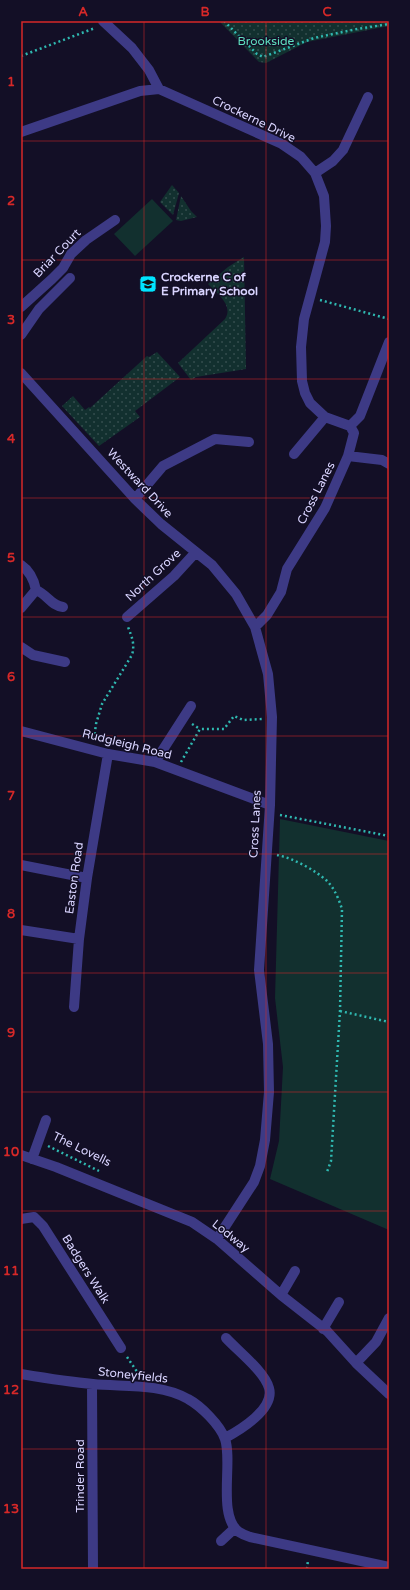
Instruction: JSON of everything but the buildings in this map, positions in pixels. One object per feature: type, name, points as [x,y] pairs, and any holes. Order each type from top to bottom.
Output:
[{"type":"street","points":[[21,132],[140,91],[159,88],[149,70],[132,48],[106,24]]},
{"type":"street","name":"Crockerne Drive","points":[[159,88],[282,144],[302,157],[315,173],[324,196],[326,226],[325,242],[304,320],[301,347],[302,381],[305,393],[310,403],[325,417],[350,426]]},
{"type":"street","points":[[315,173],[333,160],[343,150],[368,97]]},
{"type":"street","name":"Briar Court","points":[[21,307],[52,279],[72,254],[86,240],[115,220]]},
{"type":"street","points":[[21,335],[39,309],[70,278]]},
{"type":"street","points":[[350,426],[360,416],[389,342]]},
{"type":"street","name":"Westward Drive","points":[[21,373],[135,499],[161,524],[212,565],[236,594],[255,627]]},
{"type":"street","points":[[294,454],[325,417]]},
{"type":"street","name":"Cross Lanes","points":[[217,1239],[254,1182],[260,1166],[265,1140],[269,1092],[268,1044],[259,970],[270,809],[272,717],[268,674],[255,627],[267,615],[280,592],[288,569],[325,508],[348,456],[354,433],[350,426]]},
{"type":"street","points":[[135,499],[163,466],[215,438],[249,442]]},
{"type":"street","points":[[348,456],[382,460],[389,464]]},
{"type":"street","name":"North Grove","points":[[127,617],[174,576],[196,552]]},
{"type":"street","points":[[21,565],[28,571],[36,590],[46,595],[54,604],[62,607]]},
{"type":"street","points":[[21,608],[36,590]]},
{"type":"street","points":[[21,648],[33,655],[65,662]]},
{"type":"street","points":[[155,762],[191,706]]},
{"type":"street","name":"Rudgleigh Road","points":[[21,731],[108,754],[155,762],[270,809]]},
{"type":"street","name":"Easton Road","points":[[74,1007],[79,939],[87,878],[108,754]]},
{"type":"street","points":[[21,865],[87,878]]},
{"type":"street","points":[[21,930],[79,939]]},
{"type":"street","name":"The Lovells","points":[[32,1159],[46,1120]]},
{"type":"street","name":"Lodway","points":[[21,1155],[192,1222],[217,1239],[281,1295],[323,1329],[389,1394]]},
{"type":"street","name":"Badgers Walk","points":[[21,1219],[34,1217],[43,1226],[121,1348]]},
{"type":"street","points":[[281,1295],[295,1271]]},
{"type":"street","points":[[323,1329],[339,1302]]},
{"type":"street","points":[[356,1363],[376,1342],[389,1318]]},
{"type":"street","points":[[224,1438],[244,1427],[256,1417],[264,1407],[269,1397],[270,1389],[258,1370],[226,1338]]},
{"type":"street","name":"Stoneyfields","points":[[21,1374],[92,1384],[171,1391],[189,1399],[212,1420],[224,1438],[227,1453],[229,1514],[235,1528]]},
{"type":"street","name":"Trinder Road","points":[[92,1384],[93,1569]]},
{"type":"street","points":[[221,1541],[235,1528],[239,1532],[250,1537],[389,1567]]},
{"type":"path","points":[[224,21],[257,54],[263,57],[314,38],[389,24]]},
{"type":"path","points":[[21,56],[106,24]]},
{"type":"path","points":[[310,297],[389,319]]},
{"type":"path","points":[[93,750],[96,724],[102,704],[132,655],[134,647],[133,636],[129,629],[127,617]]},
{"type":"path","points":[[176,770],[200,729],[224,729],[234,716],[243,720],[272,717]]},
{"type":"path","points":[[270,809],[389,836]]},
{"type":"path","points":[[267,852],[289,858],[328,882],[337,895],[342,909],[340,1011],[331,1162],[327,1172]]},
{"type":"path","points":[[340,1011],[389,1022]]},
{"type":"path","name":"The Lovells","points":[[38,1142],[101,1172]]},
{"type":"path","points":[[121,1348],[148,1388]]},
{"type":"green space","name":"Brookside","points":[[219,21],[389,21],[389,26],[307,42],[266,63],[259,62]]},
{"type":"green space","points":[[172,185],[179,193],[173,215],[160,202]]},
{"type":"green space","points":[[181,196],[197,217],[181,221],[176,220]]},
{"type":"green space","points":[[152,199],[173,221],[135,256],[114,234]]},
{"type":"green space","points":[[244,257],[246,369],[196,377],[191,380],[178,363],[225,319],[227,314],[226,304],[208,284],[228,267]]},
{"type":"green space","points":[[157,352],[180,377],[135,411],[140,417],[99,446],[62,406],[73,396],[85,410],[89,407],[90,408],[147,356],[149,357]]},
{"type":"green space","points":[[280,819],[389,841],[389,1230],[270,1179],[279,1141],[283,1067],[275,998]]},
{"type":"place","name":"Crockerne C of E Primary School","points":[[148,284]]}]
